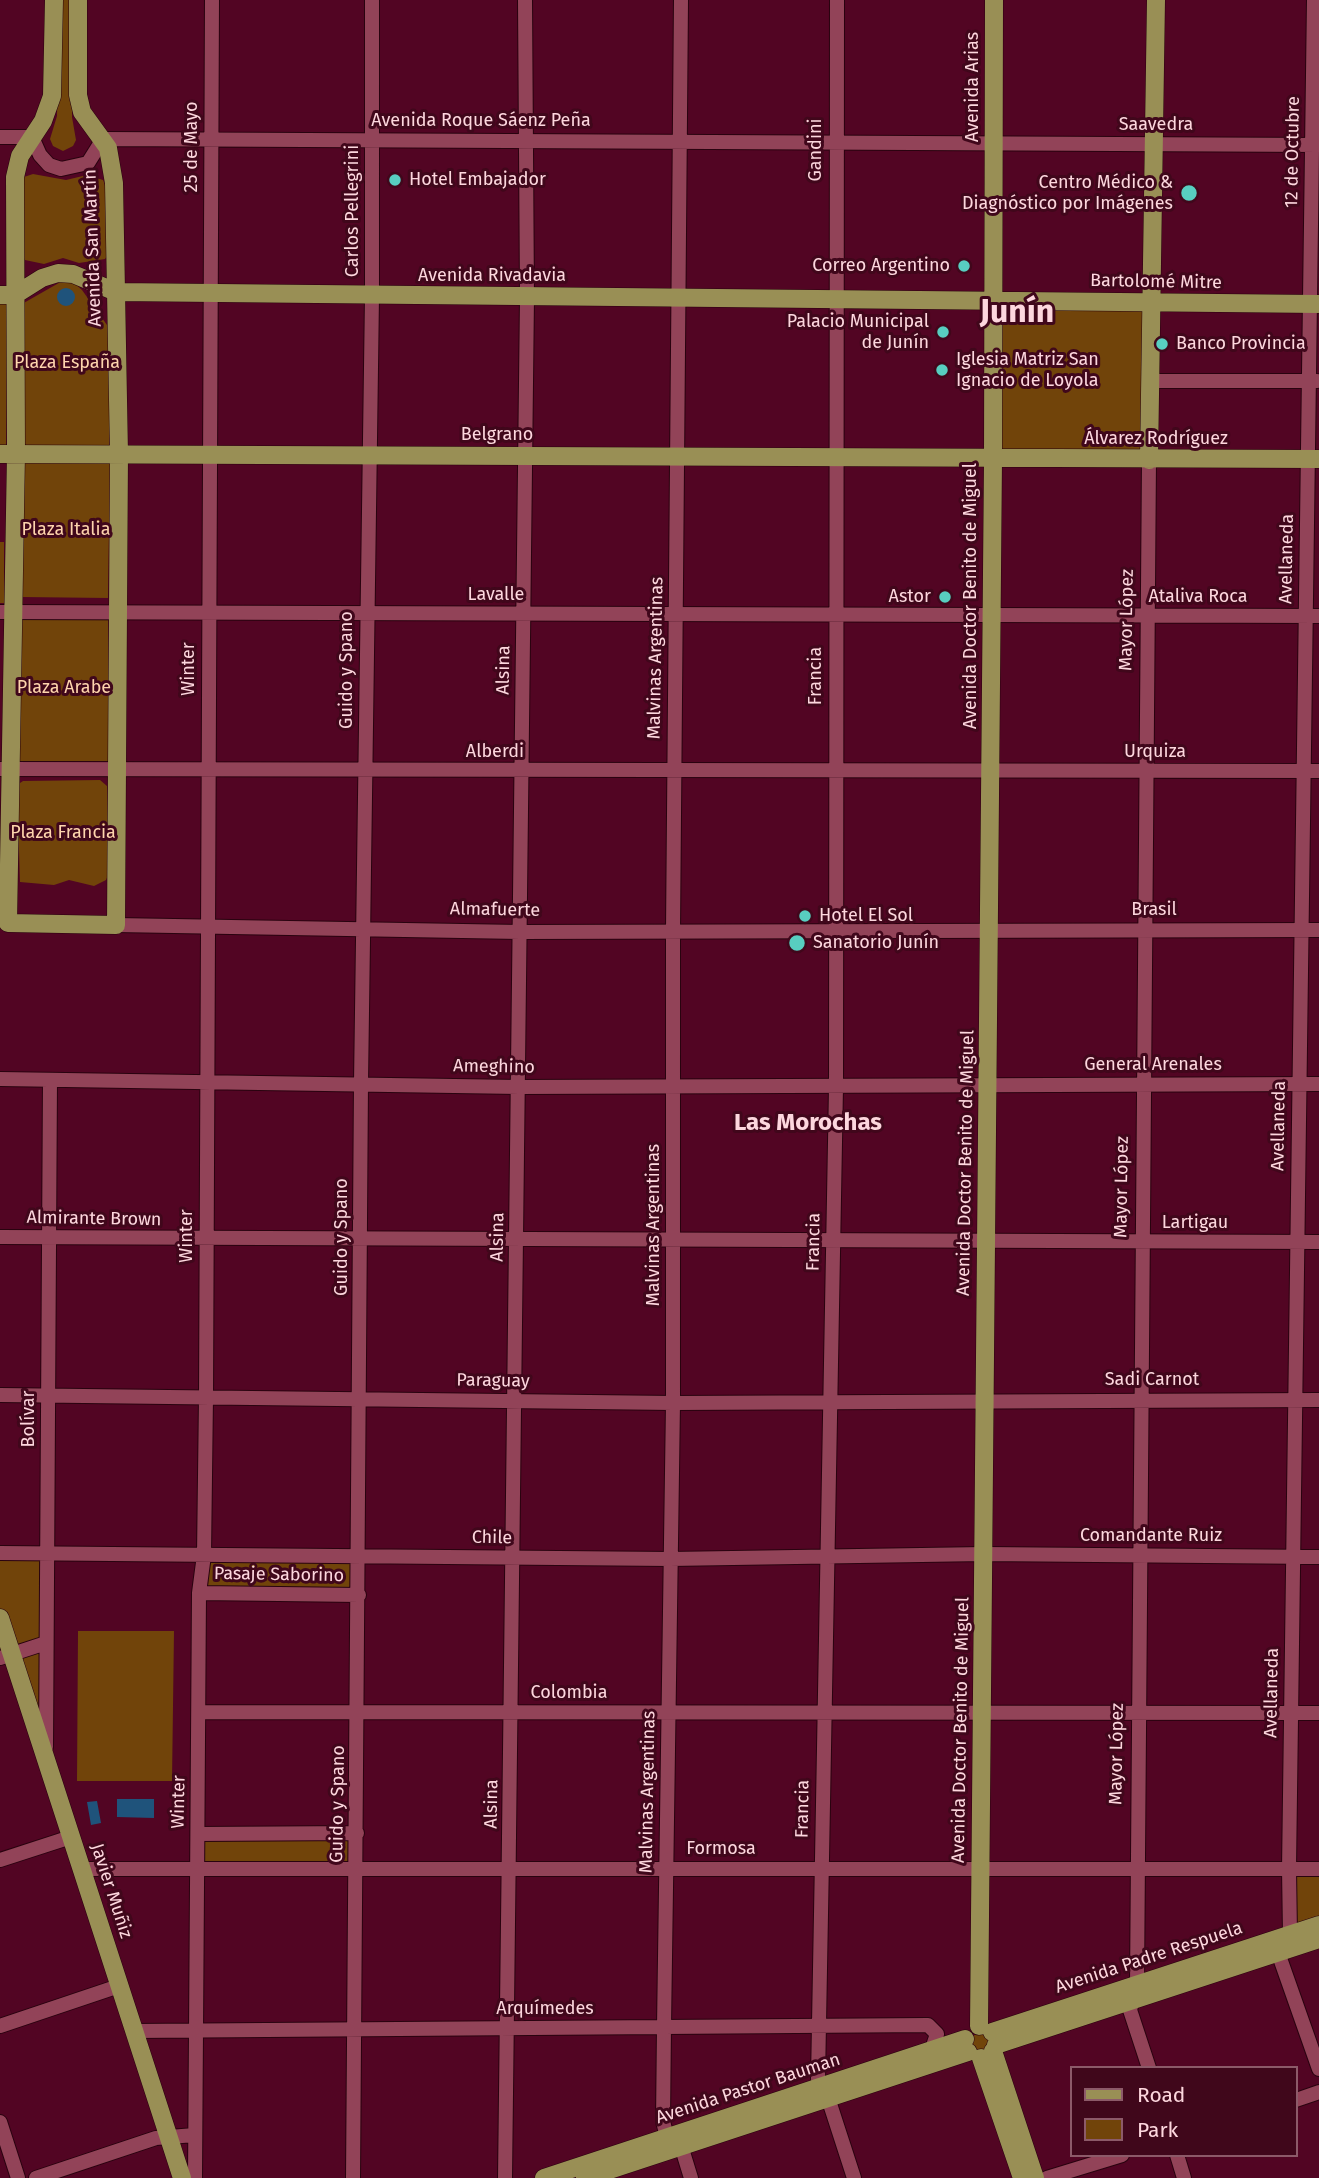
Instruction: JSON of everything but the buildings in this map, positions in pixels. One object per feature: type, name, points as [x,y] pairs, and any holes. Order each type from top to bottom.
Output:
[{"type":"main road","points":[[4,923],[8,295],[16,168],[48,111],[52,96],[54,0]]},
{"type":"main road","name":"Avenida San Martín","points":[[78,0],[78,95],[82,112],[103,139],[111,159],[114,183],[119,454],[116,925]]},
{"type":"main road","name":"Avenida Arias","points":[[992,301],[994,0]]},
{"type":"main road","name":"Mayor López","points":[[1149,460],[1156,0]]},
{"type":"main road","name":"Avenida Rivadavia","points":[[8,295],[58,273],[73,274],[116,292],[992,301]]},
{"type":"main road","name":"Bartolomé Mitre","points":[[992,301],[1315,304]]},
{"type":"main road","name":"Avenida Doctor Benito de Miguel","points":[[992,301],[982,2043],[1022,2178]]},
{"type":"main road","name":"Belgrano","points":[[8,454],[993,460]]},
{"type":"main road","name":"Álvarez Rodríguez","points":[[993,460],[1314,459]]},
{"type":"main road","name":"Almafuerte","points":[[4,923],[116,925]]},
{"type":"main road","name":"Javier Muñiz","points":[[0,1618],[6,1656],[46,1759],[182,2178]]},
{"type":"main road","name":"Avenida Padre Respuela","points":[[982,2043],[1284,1943],[1319,1925]]},
{"type":"main road","name":"Avenida Padre Respuela","points":[[1284,1943],[1319,1939]]},
{"type":"main road","name":"Avenida Doctor Benito de Miguel","points":[[982,2043],[1035,2178]]},
{"type":"main road","name":"Avenida Pastor Bauman","points":[[824,2094],[933,2049],[982,2043]]},
{"type":"main road","name":"Avenida Pastor Bauman","points":[[544,2178],[674,2142],[982,2043]]},
{"type":"main road","name":"Avenida Pastor Bauman","points":[[585,2178],[674,2142]]},
{"type":"street","name":"25 de Mayo","points":[[210,293],[212,0]]},
{"type":"street","name":"Carlos Pellegrini","points":[[372,0],[372,296]]},
{"type":"street","name":"Alsina","points":[[505,2178],[509,2028],[527,297],[525,0]]},
{"type":"street","name":"Malvinas Argentinas","points":[[681,0],[673,931],[673,1403],[664,2027],[674,2142],[691,2178]]},
{"type":"street","name":"Gandini","points":[[835,300],[837,0]]},
{"type":"street","name":"12 de Octubre","points":[[1314,0],[1315,304]]},
{"type":"street","points":[[0,137],[32,137],[40,155],[49,165],[61,169],[88,163],[103,139]]},
{"type":"street","name":"Avenida Roque Sáenz Peña","points":[[103,139],[993,143]]},
{"type":"street","name":"Saavedra","points":[[993,143],[1316,145]]},
{"type":"street","name":"Winter","points":[[195,2178],[199,1593],[204,1555],[206,1397],[210,293]]},
{"type":"street","name":"Guido y Spano","points":[[353,2178],[360,1556],[361,1083],[372,296]]},
{"type":"street","name":"Francia","points":[[835,300],[836,1087],[819,2026],[824,2094],[854,2178]]},
{"type":"street","name":"Avellaneda","points":[[1315,304],[1312,616],[1303,771],[1289,1869],[1284,1943],[1319,2069]]},
{"type":"street","points":[[1150,381],[1314,382]]},
{"type":"street","name":"Mayor López","points":[[1148,2066],[1130,2010],[1134,1993],[1137,1868],[1149,460]]},
{"type":"street","name":"Lavalle","points":[[7,612],[992,616]]},
{"type":"street","name":"Ataliva Roca","points":[[992,616],[1312,616]]},
{"type":"street","name":"Alberdi","points":[[5,769],[991,773]]},
{"type":"street","name":"Urquiza","points":[[991,773],[1319,771]]},
{"type":"street","name":"Almafuerte","points":[[116,925],[520,932],[989,929]]},
{"type":"street","name":"Brasil","points":[[989,929],[1319,930]]},
{"type":"street","name":"Ameghino","points":[[0,1079],[519,1087],[988,1084]]},
{"type":"street","name":"Bolívar","points":[[46,1759],[50,1080]]},
{"type":"street","name":"General Arenales","points":[[988,1084],[1319,1084]]},
{"type":"street","name":"Almirante Brown","points":[[0,1237],[986,1243]]},
{"type":"street","name":"Lartigau","points":[[986,1243],[1319,1242]]},
{"type":"street","name":"Paraguay","points":[[0,1395],[673,1403],[985,1400]]},
{"type":"street","name":"Sadi Carnot","points":[[985,1400],[1319,1400]]},
{"type":"street","name":"Chile","points":[[0,1553],[670,1559],[984,1554]]},
{"type":"street","name":"Comandante Ruiz","points":[[984,1554],[1319,1557]]},
{"type":"street","name":"Pasaje Saborino","points":[[199,1593],[359,1595]]},
{"type":"street","points":[[6,1656],[46,1643]]},
{"type":"street","name":"Colombia","points":[[199,1712],[1319,1713]]},
{"type":"street","points":[[198,1834],[357,1833]]},
{"type":"street","points":[[0,1860],[71,1837]]},
{"type":"street","name":"Formosa","points":[[81,1868],[1319,1869]]},
{"type":"street","points":[[0,2025],[119,1986]]},
{"type":"street","name":"Arquímedes","points":[[134,2031],[928,2025],[937,2034],[933,2049]]},
{"type":"street","points":[[1298,2099],[1319,2092]]},
{"type":"street","points":[[0,2122],[18,2178]]},
{"type":"street","points":[[36,2178],[168,2136],[195,2135]]},
{"type":"street","points":[[1047,2178],[1115,2157]]},
{"type":"street","points":[[1178,2157],[1184,2178]]},
{"type":"green space","points":[[59,0],[73,0],[72,117],[76,140],[73,146],[63,151],[53,146],[50,139],[57,116]]},
{"type":"green space","points":[[33,174],[66,180],[87,175],[103,180],[106,188],[109,253],[105,259],[79,263],[63,258],[44,264],[25,260],[22,255],[21,185],[24,177]]},
{"type":"green space","name":"Plaza España","points":[[64,280],[72,281],[82,290],[112,332],[109,445],[23,446],[22,304]]},
{"type":"green space","points":[[992,301],[1150,303],[1149,460],[993,460]]},
{"type":"green space","points":[[0,302],[7,302],[6,446],[0,446]]},
{"type":"green space","name":"Plaza Italia","points":[[23,461],[110,462],[108,598],[21,597]]},
{"type":"green space","points":[[0,542],[4,542],[4,603],[0,603]]},
{"type":"green space","name":"Plaza Arabe","points":[[21,615],[108,616],[108,761],[18,761]]},
{"type":"green space","name":"Plaza Francia","points":[[100,780],[107,786],[109,873],[106,880],[94,886],[69,880],[54,885],[20,882],[17,785],[23,781]]},
{"type":"green space","points":[[0,1557],[43,1557],[43,1641],[13,1651],[0,1610]]},
{"type":"green space","points":[[209,1559],[354,1561],[353,1589],[208,1587]]},
{"type":"green space","points":[[78,1631],[174,1631],[172,1781],[77,1781]]},
{"type":"green space","points":[[43,1647],[42,1741],[15,1656]]},
{"type":"green space","points":[[352,1837],[352,1865],[202,1866],[201,1839]]},
{"type":"green space","points":[[1293,1874],[1319,1874],[1319,1918],[1297,1925]]},
{"type":"green space","points":[[976,2033],[984,2033],[989,2042],[987,2049],[976,2051],[971,2046],[971,2038]]},
{"type":"water","points":[[66,288],[72,291],[75,297],[72,303],[66,306],[60,303],[57,297],[60,291]]},
{"type":"water","points":[[117,1799],[154,1799],[154,1818],[117,1817]]},
{"type":"water","points":[[97,1801],[101,1823],[91,1825],[87,1802]]},
{"type":"place","name":"Hotel Embajador","points":[[395,180]]},
{"type":"place","name":"Centro Médico & Diagnóstico por Imágenes","points":[[1189,193]]},
{"type":"place","name":"Correo Argentino","points":[[964,266]]},
{"type":"place","name":"Palacio Municipal de Junín","points":[[943,332]]},
{"type":"place","name":"Banco Provincia","points":[[1162,344]]},
{"type":"place","name":"Iglesia Matriz San Ignacio de Loyola","points":[[942,370]]},
{"type":"place","name":"Astor","points":[[945,597]]},
{"type":"place","name":"Hotel El Sol","points":[[805,916]]},
{"type":"place","name":"Sanatorio Junín","points":[[797,943]]},
{"type":"district","name":"Junín","points":[[1017,313]]},
{"type":"district","name":"Las Morochas","points":[[808,1123]]}]
